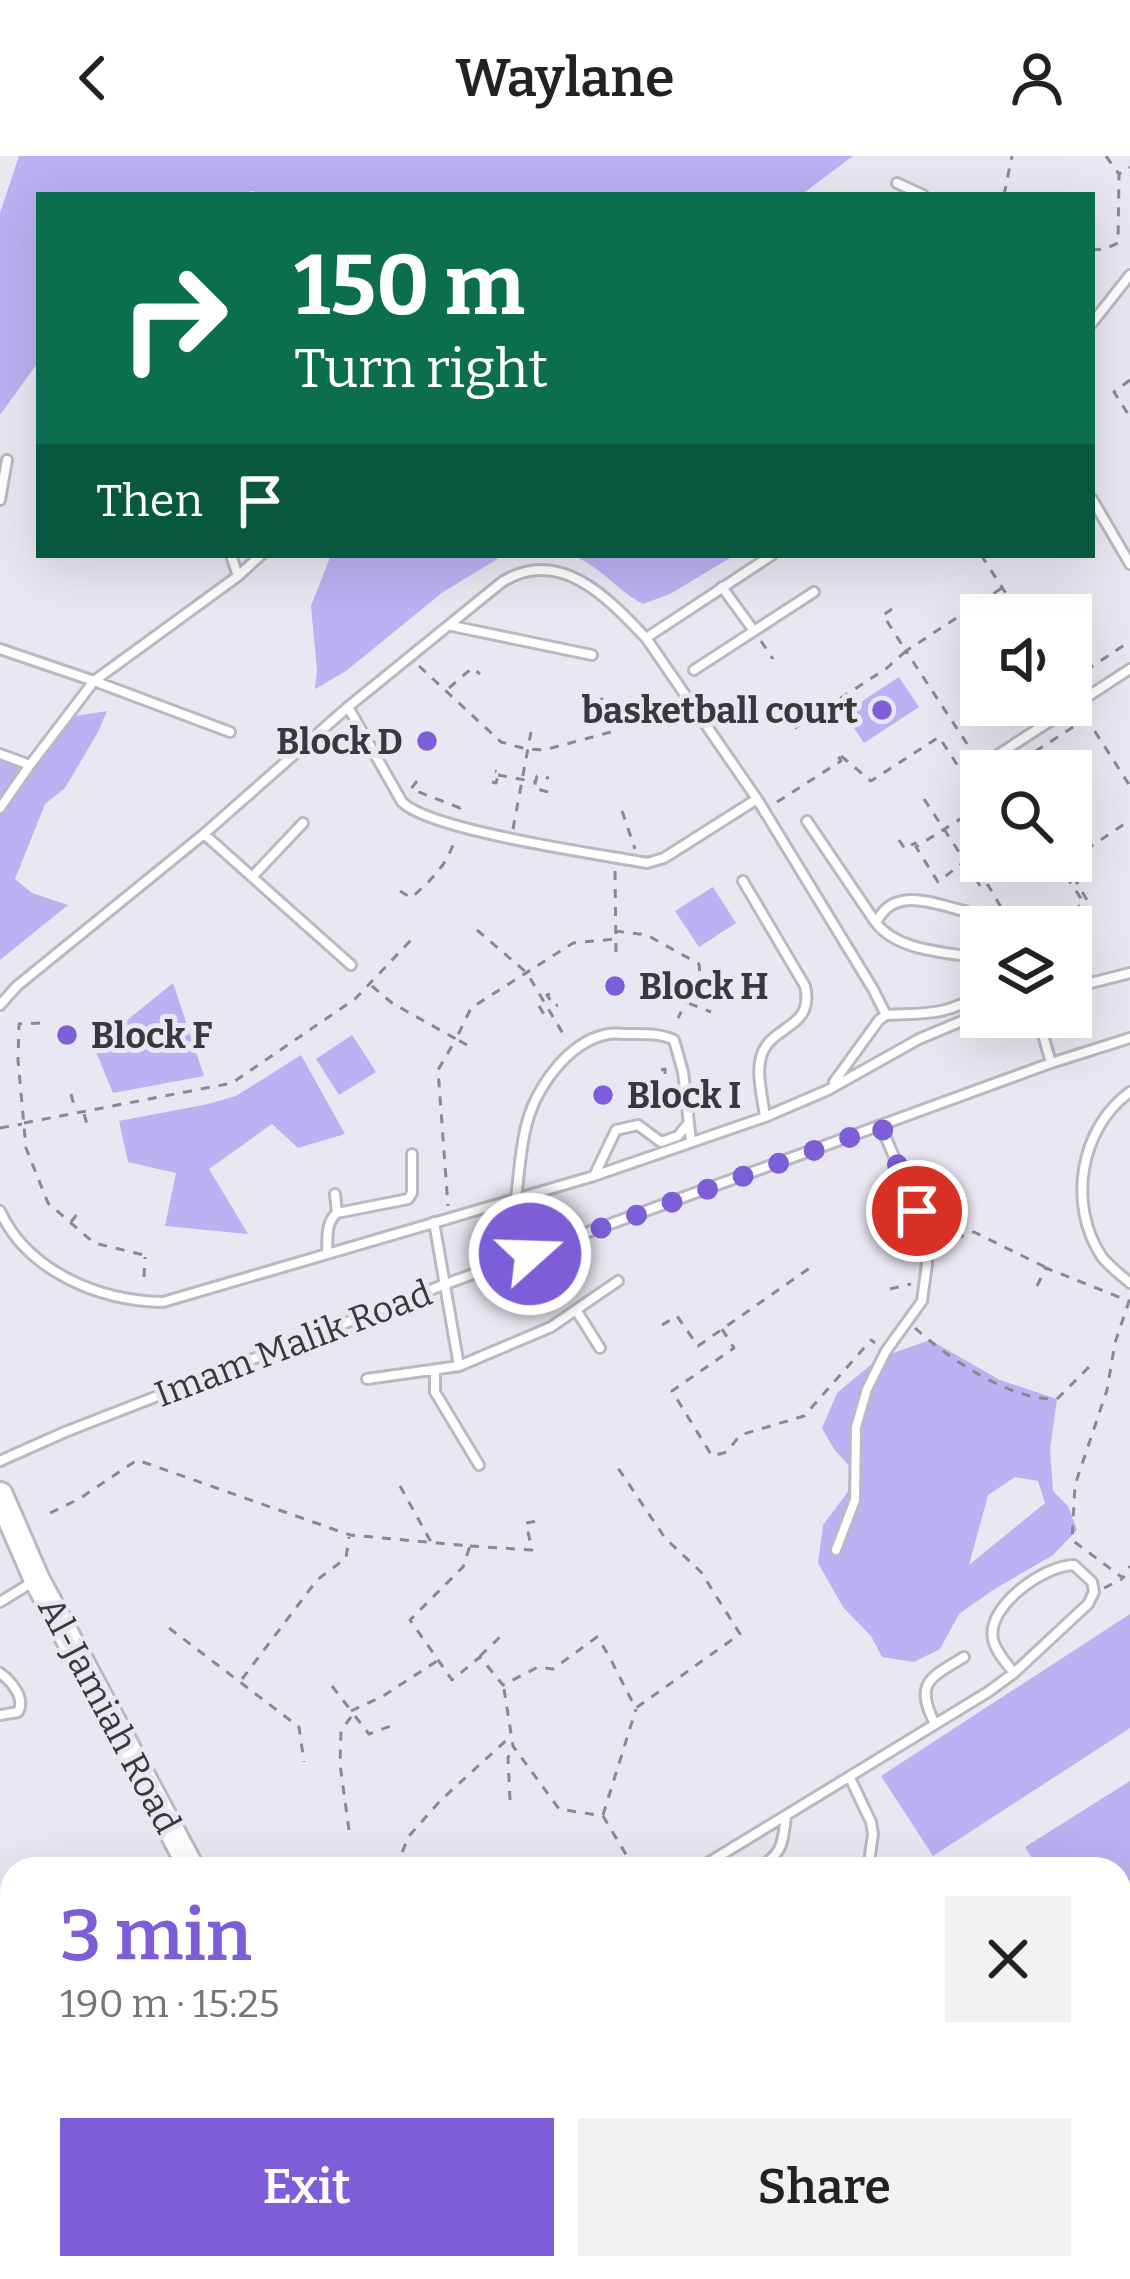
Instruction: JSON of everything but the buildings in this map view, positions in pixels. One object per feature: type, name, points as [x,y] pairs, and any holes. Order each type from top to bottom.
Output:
[{"type":"street","name":"Al-Jamiah Road","points":[[0,1495],[38,1580],[186,1857]]},
{"type":"lane","points":[[897,183],[916,192]]},
{"type":"lane","points":[[1095,319],[1130,275]]},
{"type":"lane","points":[[0,500],[7,460]]},
{"type":"lane","points":[[1095,505],[1130,564]]},
{"type":"lane","points":[[232,558],[238,576]]},
{"type":"lane","points":[[0,808],[94,681],[258,558]]},
{"type":"lane","points":[[646,638],[767,558]]},
{"type":"lane","points":[[0,1005],[409,657],[518,572],[536,570],[579,580],[605,595],[646,638],[757,799],[886,1016]]},
{"type":"lane","points":[[722,587],[754,631]]},
{"type":"lane","points":[[694,670],[814,592]]},
{"type":"lane","points":[[450,626],[592,655]]},
{"type":"lane","points":[[0,650],[230,732]]},
{"type":"lane","points":[[1092,694],[1130,669]]},
{"type":"lane","points":[[348,707],[409,810],[457,826],[647,863],[664,858],[757,799]]},
{"type":"lane","points":[[1009,750],[1045,726]]},
{"type":"lane","points":[[0,754],[30,766]]},
{"type":"lane","points":[[807,821],[886,935],[960,954]]},
{"type":"lane","points":[[252,878],[303,823]]},
{"type":"lane","points":[[204,834],[351,965]]},
{"type":"lane","points":[[743,881],[808,998],[804,1012],[768,1042],[761,1057],[765,1117]]},
{"type":"lane","points":[[876,923],[887,908],[911,898],[960,910]]},
{"type":"lane","points":[[1092,983],[1130,973]]},
{"type":"lane","points":[[828,1090],[879,1020],[960,1007]]},
{"type":"lane","points":[[0,1211],[6,1225],[38,1260],[63,1278],[133,1302],[164,1302],[595,1175],[765,1117],[960,1022]]},
{"type":"lane","points":[[516,1198],[525,1131],[535,1100],[574,1051],[607,1034],[670,1036],[674,1040],[683,1072],[691,1142]]},
{"type":"lane","points":[[1044,1038],[1052,1063]]},
{"type":"lane","name":"Imam Malik Road","points":[[0,1461],[443,1285],[1130,1038]]},
{"type":"lane","points":[[1130,1092],[1115,1103],[1103,1122],[1084,1162],[1080,1193],[1102,1258],[1130,1283]]},
{"type":"lane","points":[[595,1175],[616,1130],[638,1125],[661,1142],[678,1136],[688,1124]]},
{"type":"lane","points":[[836,1550],[855,1500],[856,1427],[867,1389],[886,1351],[922,1301],[927,1247],[881,1126]]},
{"type":"lane","points":[[328,1252],[328,1226],[337,1213],[407,1199],[412,1192],[412,1154]]},
{"type":"lane","points":[[334,1194],[337,1213]]},
{"type":"lane","points":[[434,1222],[459,1366]]},
{"type":"lane","points":[[367,1379],[459,1366],[551,1328],[618,1281]]},
{"type":"lane","points":[[576,1310],[600,1348]]},
{"type":"lane","points":[[434,1370],[436,1392],[479,1465]]},
{"type":"lane","points":[[718,1857],[1014,1673],[1088,1604],[1094,1592],[1092,1582],[1074,1565],[1044,1573],[1005,1604],[994,1621],[993,1642],[1014,1673]]},
{"type":"lane","points":[[0,1602],[38,1580]]},
{"type":"lane","points":[[935,1724],[924,1694],[929,1681],[964,1657]]},
{"type":"lane","points":[[0,1673],[10,1680],[21,1706],[18,1712],[0,1714]]},
{"type":"lane","points":[[850,1778],[871,1822],[870,1857]]},
{"type":"lane","points":[[775,1857],[782,1848],[787,1816]]},
{"type":"path","points":[[1005,192],[1012,156]]},
{"type":"path","points":[[1095,250],[1118,243],[1119,174],[1106,156]]},
{"type":"path","points":[[1119,174],[1130,167]]},
{"type":"path","points":[[1130,380],[1114,392],[1130,417]]},
{"type":"path","points":[[982,558],[1006,594]]},
{"type":"path","points":[[795,728],[1002,588]]},
{"type":"path","points":[[892,609],[883,615],[975,750]]},
{"type":"path","points":[[754,631],[773,659]]},
{"type":"path","points":[[1092,667],[1130,641]]},
{"type":"path","points":[[1092,656],[1097,664]]},
{"type":"path","points":[[409,657],[501,742],[526,749],[611,732],[602,697],[599,699]]},
{"type":"path","points":[[447,690],[472,668],[480,674]]},
{"type":"path","points":[[1038,750],[1076,726]]},
{"type":"path","points":[[1091,726],[1130,786]]},
{"type":"path","points":[[512,837],[531,732]]},
{"type":"path","points":[[771,806],[841,761],[835,751],[871,781],[939,736],[960,770]]},
{"type":"path","points":[[492,782],[496,783],[497,773],[536,782]]},
{"type":"path","points":[[548,792],[534,788],[537,776],[549,778]]},
{"type":"path","points":[[417,781],[411,789],[419,795],[460,808],[462,804]]},
{"type":"path","points":[[924,799],[960,854]]},
{"type":"path","points":[[622,811],[640,862]]},
{"type":"path","points":[[950,815],[954,823]]},
{"type":"path","points":[[916,847],[960,819]]},
{"type":"path","points":[[1092,846],[1130,820]]},
{"type":"path","points":[[898,840],[905,849],[914,843],[938,882],[960,866]]},
{"type":"path","points":[[615,863],[616,953]]},
{"type":"path","points":[[978,882],[982,889],[988,885],[1001,906]]},
{"type":"path","points":[[1070,882],[1084,903]]},
{"type":"path","points":[[1077,882],[1088,900],[1080,906]]},
{"type":"path","points":[[477,930],[527,973],[565,1037]]},
{"type":"path","points":[[615,931],[647,934],[699,964],[700,975],[678,1018]]},
{"type":"path","points":[[0,1128],[232,1083],[355,999],[412,939]]},
{"type":"path","points":[[449,1219],[438,1070],[471,1008],[573,943],[615,939]]},
{"type":"path","points":[[370,984],[392,1003],[467,1045]]},
{"type":"path","points":[[677,998],[711,1012]]},
{"type":"path","points":[[543,1002],[557,1005]]},
{"type":"path","points":[[541,1020],[543,1002]]},
{"type":"path","points":[[40,1023],[19,1024],[18,1060],[26,1148],[48,1203],[94,1244],[147,1256],[144,1277]]},
{"type":"path","points":[[662,1070],[662,1080]]},
{"type":"path","points":[[71,1094],[89,1130]]},
{"type":"path","points":[[70,1222],[81,1209]]},
{"type":"path","points":[[927,1247],[974,1232],[1046,1268],[1129,1301],[1107,1390],[1075,1485],[1072,1540],[1124,1578]]},
{"type":"path","points":[[662,1324],[677,1316],[698,1346],[814,1265]]},
{"type":"path","points":[[1037,1286],[1046,1268]]},
{"type":"path","points":[[890,1289],[912,1284]]},
{"type":"path","points":[[908,1321],[928,1340],[993,1382],[1044,1399],[1057,1399],[1090,1366]]},
{"type":"path","points":[[722,1329],[734,1348],[672,1391],[712,1456],[728,1452],[740,1435],[804,1416],[871,1340],[886,1351]]},
{"type":"path","points":[[50,1513],[137,1460],[350,1535],[532,1550],[526,1523],[537,1521]]},
{"type":"path","points":[[618,1468],[665,1538],[701,1572],[740,1634],[636,1708],[603,1816],[628,1857]]},
{"type":"path","points":[[400,1486],[432,1543]]},
{"type":"path","points":[[240,1682],[317,1580],[346,1558],[350,1535]]},
{"type":"path","points":[[470,1546],[463,1568],[410,1620],[452,1680],[501,1636]]},
{"type":"path","points":[[1094,1592],[1124,1578],[1130,1565]]},
{"type":"path","points":[[169,1628],[298,1726],[304,1762]]},
{"type":"path","points":[[503,1685],[538,1667],[553,1669],[598,1637],[636,1708]]},
{"type":"path","points":[[480,1657],[503,1685],[513,1746],[508,1758],[510,1800]]},
{"type":"path","points":[[349,1830],[340,1764],[341,1731],[352,1712],[438,1660]]},
{"type":"path","points":[[332,1686],[369,1734],[396,1724]]},
{"type":"path","points":[[400,1857],[408,1837],[456,1785],[512,1736]]},
{"type":"path","points":[[513,1746],[559,1809],[603,1816]]},
{"type":"shaded area","points":[[19,156],[853,156],[805,192],[36,192],[36,365],[0,415],[0,213]]},
{"type":"shaded area","points":[[330,558],[499,558],[443,592],[346,671],[315,689],[311,606]]},
{"type":"shaded area","points":[[577,558],[730,558],[670,594],[643,604]]},
{"type":"shaded area","name":"basketball court","points":[[899,677],[919,707],[864,743],[844,713]]},
{"type":"shaded area","points":[[107,711],[65,788],[45,804],[15,879],[32,893],[68,905],[0,960],[0,753],[19,768],[63,718]]},
{"type":"shaded area","points":[[713,887],[736,923],[699,947],[675,911]]},
{"type":"shaded area","points":[[173,983],[204,1076],[113,1093],[94,1047]]},
{"type":"shaded area","points":[[352,1035],[376,1072],[339,1095],[316,1059]]},
{"type":"shaded area","points":[[301,1055],[345,1134],[298,1148],[272,1124],[209,1169],[248,1234],[165,1226],[176,1173],[128,1162],[119,1121],[236,1096]]},
{"type":"shaded area","points":[[930,1340],[1000,1380],[1057,1399],[1050,1449],[1053,1491],[1068,1506],[1077,1530],[1053,1555],[959,1614],[940,1649],[914,1662],[882,1657],[871,1636],[843,1607],[818,1563],[823,1525],[859,1477],[822,1428],[837,1393],[879,1358]],"holes":[[[1015,1477],[1038,1481],[1045,1503],[969,1565],[988,1495]]]},
{"type":"shaded area","points":[[1130,1614],[1130,1728],[933,1856],[881,1776]]},
{"type":"shaded area","points":[[1130,1781],[1130,1857],[1031,1857],[1025,1847]]},
{"type":"place","name":"basketball court","points":[[882,710]]},
{"type":"place","name":"Block D","points":[[427,741]]},
{"type":"place","name":"Block H","points":[[615,986]]},
{"type":"place","name":"Block F","points":[[67,1035]]},
{"type":"place","name":"Block I","points":[[603,1095]]},
{"type":"route","points":[[530,1254],[881,1126],[917,1211]]}]
